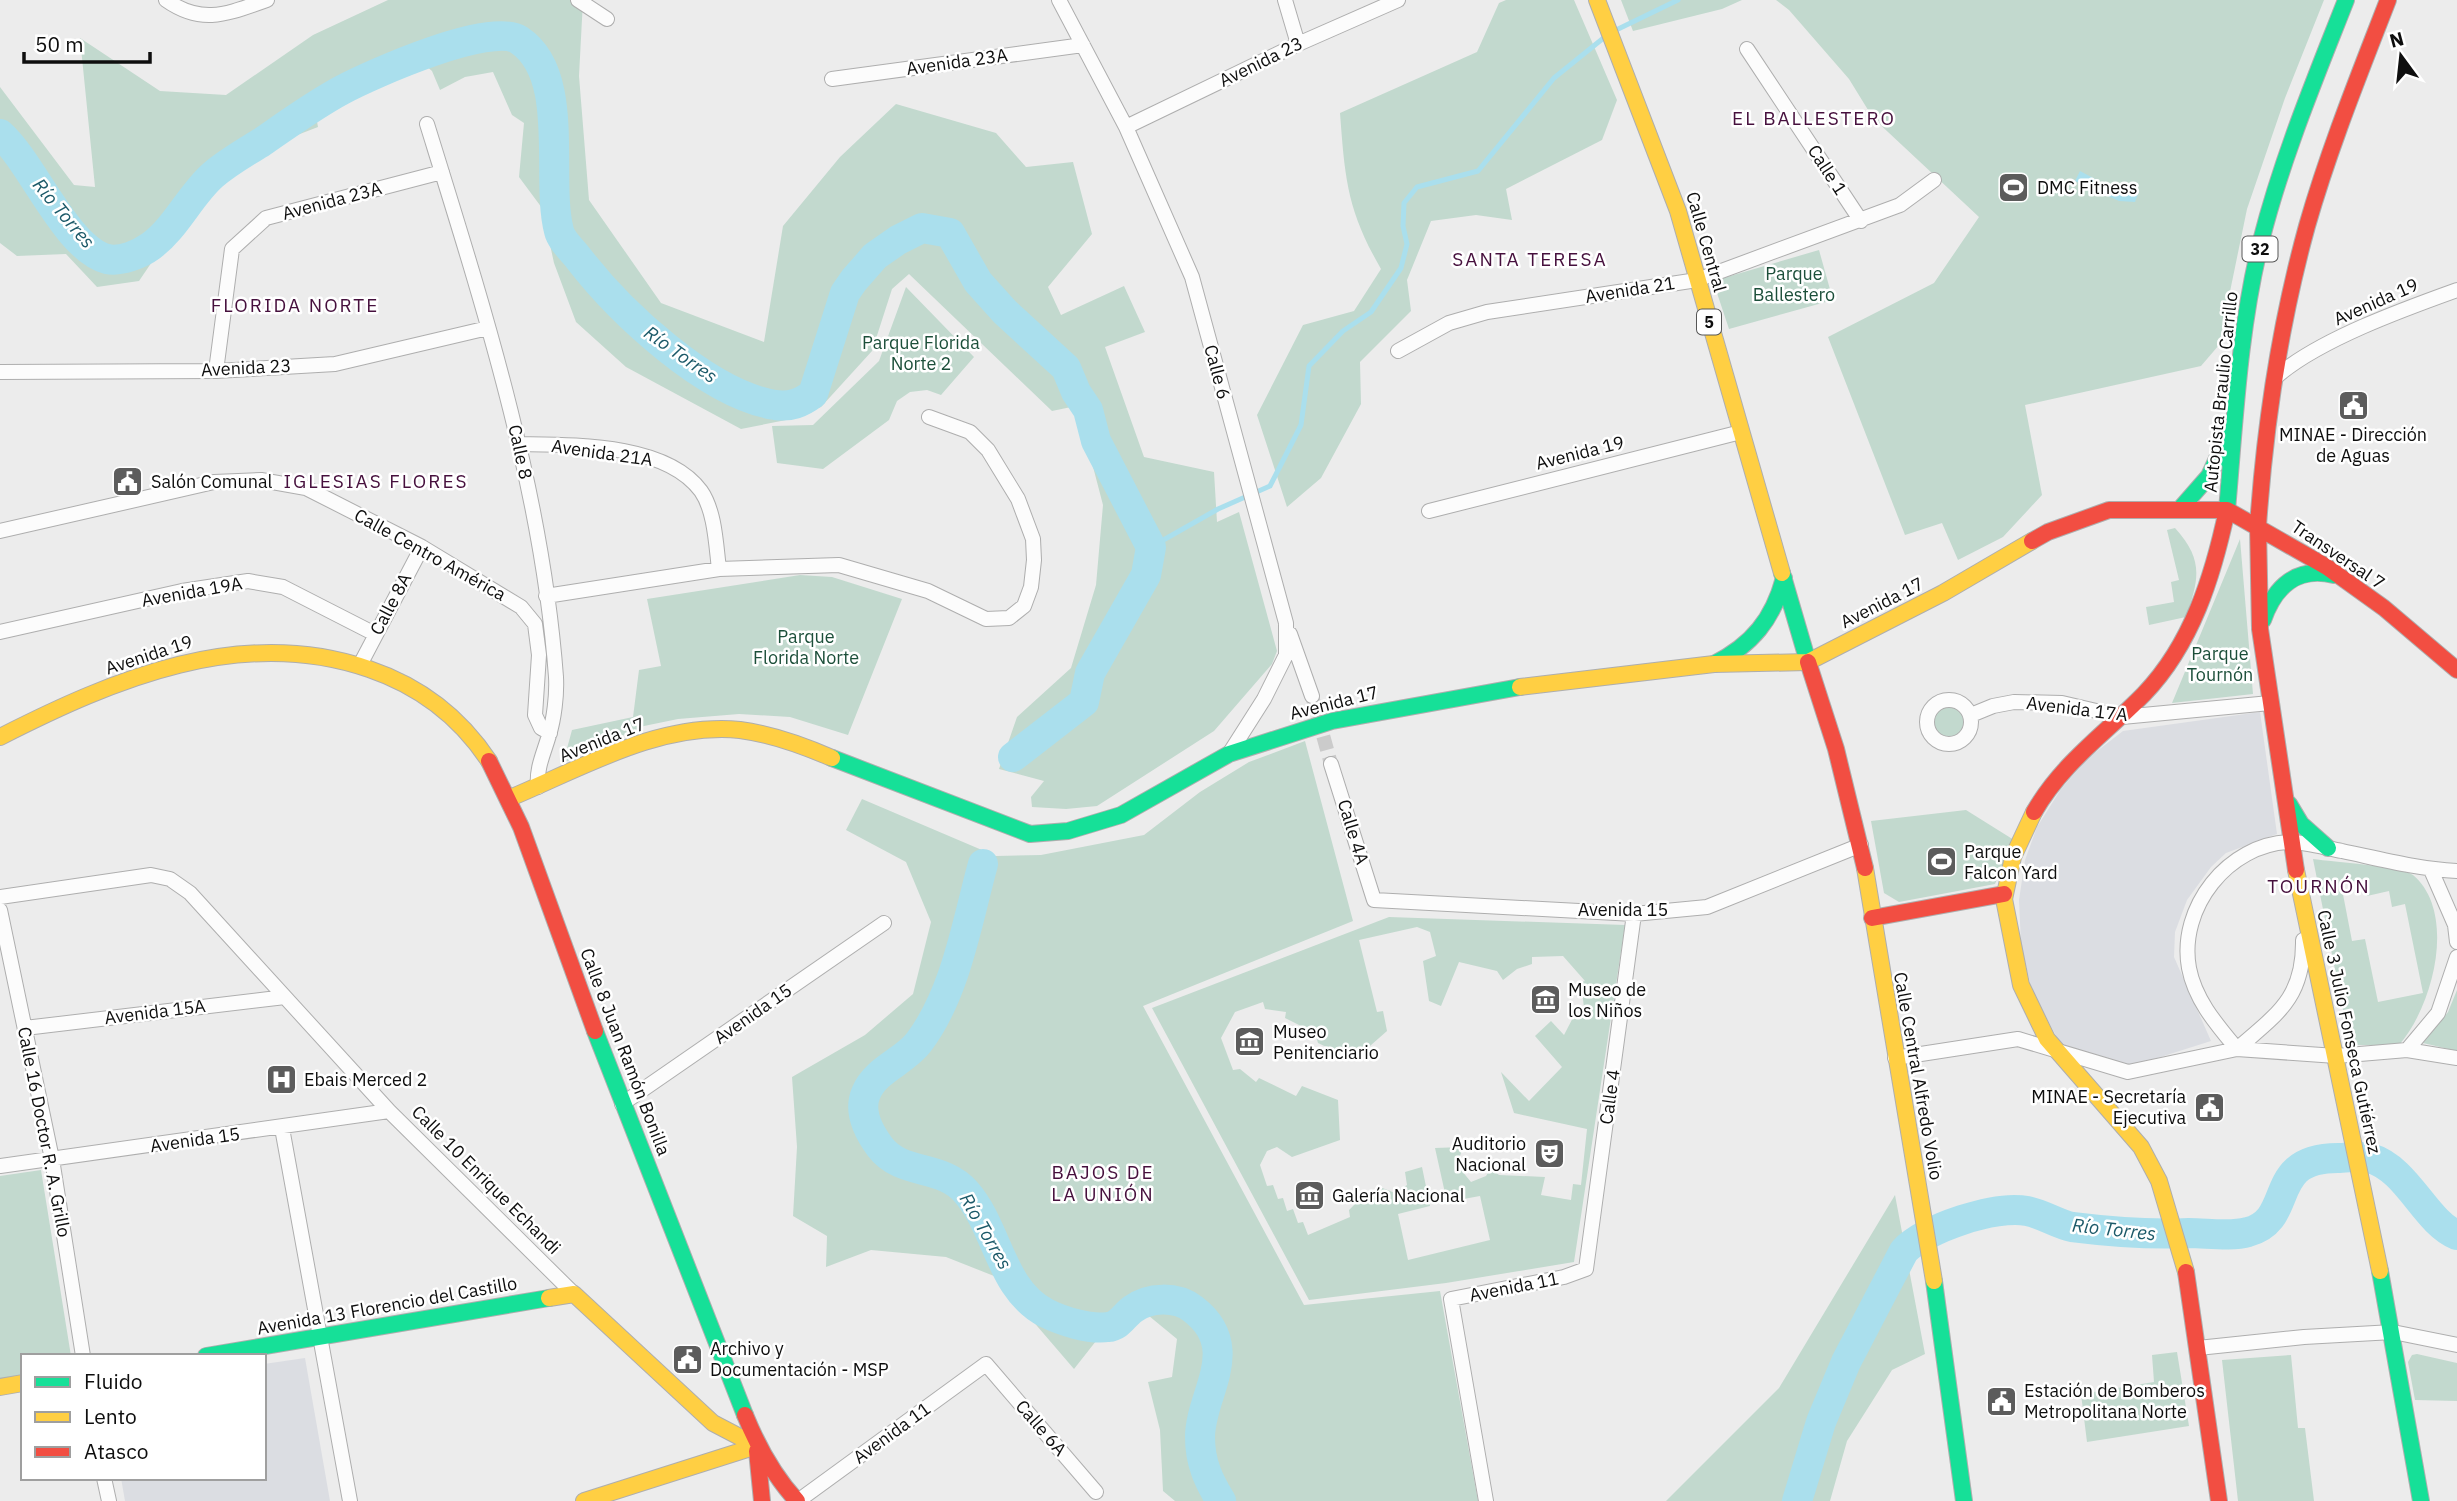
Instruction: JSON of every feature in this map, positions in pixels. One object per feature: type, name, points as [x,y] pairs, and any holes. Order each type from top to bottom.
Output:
[{"type":"main road","name":"Calle Central","points":[[1597,0],[1678,211],[1808,662]]},
{"type":"main road","name":"Autopista Braulio Carrillo","points":[[2004,894],[2016,850],[2036,804],[2073,760],[2122,717],[2154,683],[2192,625],[2211,580],[2227,510],[2245,329],[2268,218],[2284,164],[2347,0]]},
{"type":"main road","name":"32","points":[[2258,526],[2265,429],[2282,331],[2315,200],[2388,0]]},
{"type":"main road","points":[[2181,509],[2209,477],[2219,450],[2234,425]]},
{"type":"main road","name":"Transversal 7","points":[[2181,509],[2227,510],[2258,526],[2384,608],[2457,670]]},
{"type":"main road","name":"Avenida 17","points":[[510,798],[648,740],[698,730],[739,730],[786,739],[1030,834],[1068,831],[1101,823],[1229,754],[1332,721],[1535,684],[1714,664],[1808,662],[1943,593],[2033,540],[2074,520],[2109,510],[2181,509]]},
{"type":"main road","name":"Calle 3 Julio Fonseca Gutiérrez","points":[[2258,526],[2260,629],[2290,842],[2393,1332],[2421,1501]]},
{"type":"main road","points":[[2260,629],[2272,597],[2294,576],[2325,572],[2339,577]]},
{"type":"main road","points":[[1714,664],[1736,654],[1754,640],[1774,611],[1784,578]]},
{"type":"main road","name":"Avenida 19","points":[[0,737],[50,710],[181,661],[234,652],[296,651],[337,656],[361,663]]},
{"type":"main road","name":"Calle Central Alfredo Volio","points":[[1808,662],[1836,749],[1861,845],[1932,1267],[1964,1501]]},
{"type":"main road","name":"Calle 8 Juan Ramón Bonilla","points":[[361,663],[406,683],[455,719],[477,743],[510,798],[622,1104],[757,1446],[780,1483],[797,1501]]},
{"type":"main road","points":[[0,719],[50,710]]},
{"type":"main road","points":[[2283,791],[2301,824],[2328,849]]},
{"type":"main road","points":[[1872,918],[2004,894],[2007,929],[2018,980],[2054,1048],[2115,1112],[2143,1150],[2166,1205],[2181,1250],[2198,1348],[2218,1501]]},
{"type":"main road","name":"Calle 10 Enrique Echandi","points":[[574,1294],[713,1423],[757,1446]]},
{"type":"main road","name":"Avenida 13 Florencio del Castillo","points":[[219,1354],[574,1294]]},
{"type":"main road","points":[[0,1387],[21,1383]]},
{"type":"main road","points":[[583,1501],[757,1446],[762,1501]]},
{"type":"street","points":[[166,0],[174,5],[215,17],[267,0]]},
{"type":"street","points":[[578,0],[607,19]]},
{"type":"street","name":"Calle 6","points":[[1059,0],[1126,127],[1192,277],[1286,623],[1286,655],[1265,699],[1229,754]]},
{"type":"street","points":[[1285,0],[1298,44]]},
{"type":"street","name":"Avenida 23","points":[[1126,127],[1298,44],[1398,0]]},
{"type":"street","name":"Avenida 23A","points":[[832,79],[1083,46]]},
{"type":"street","name":"Calle 1","points":[[1747,49],[1861,221]]},
{"type":"street","name":"Calle 8","points":[[427,124],[488,328],[519,444],[546,596],[556,681],[550,733],[538,769],[538,787]]},
{"type":"street","name":"Avenida 23A","points":[[216,371],[232,249],[266,218],[442,172]]},
{"type":"street","name":"Avenida 21","points":[[1398,351],[1449,323],[1487,312],[1697,280],[1900,205],[1934,180]]},
{"type":"street","name":"Avenida 19","points":[[2273,379],[2312,353],[2400,310],[2457,290]]},
{"type":"street","name":"Avenida 23","points":[[0,372],[216,371],[335,364],[488,328]]},
{"type":"street","points":[[2282,331],[2292,348],[2312,353]]},
{"type":"street","points":[[546,596],[719,569],[839,565],[928,591],[986,618],[1009,618],[1024,606],[1031,587],[1034,560],[1033,539],[1018,499],[988,450],[970,432],[929,416]]},
{"type":"street","name":"Avenida 19","points":[[1429,511],[1741,432]]},
{"type":"street","name":"Avenida 21A","points":[[519,444],[569,445],[651,456],[682,470],[703,493],[715,532],[719,569]]},
{"type":"street","name":"Calle Centro América","points":[[0,531],[214,482],[261,480],[306,488],[422,547],[521,607],[535,624],[539,655],[535,715],[541,728],[550,733]]},
{"type":"street","name":"Calle 8A","points":[[361,663],[422,547]]},
{"type":"street","name":"Avenida 19A","points":[[0,632],[182,591],[248,582],[283,587],[375,634]]},
{"type":"street","points":[[1286,623],[1312,696]]},
{"type":"street","name":"Avenida 17A","points":[[1971,715],[1993,706],[2042,701],[2122,717],[2270,703]]},
{"type":"street","name":"Calle 4A","points":[[1331,764],[1374,900]]},
{"type":"street","points":[[2237,1049],[2198,996],[2189,967],[2188,937],[2196,908],[2211,882],[2234,862],[2252,853],[2290,842],[2431,870],[2457,871]]},
{"type":"street","name":"Avenida 15","points":[[1374,900],[1634,914],[1707,907],[1861,845]]},
{"type":"street","points":[[2431,870],[2455,925],[2457,942]]},
{"type":"street","name":"Calle 10 Enrique Echandi","points":[[0,897],[151,875],[170,879],[190,893],[389,1111],[574,1294]]},
{"type":"street","points":[[2237,1049],[2293,995],[2304,967],[2303,908]]},
{"type":"street","name":"Calle 16 Doctor R. A. Grillo","points":[[0,910],[52,1159],[83,1354]]},
{"type":"street","name":"Calle 4","points":[[1577,1273],[1586,1269],[1588,1260],[1634,914]]},
{"type":"street","name":"Avenida 15","points":[[622,1104],[884,923]]},
{"type":"street","points":[[2407,1050],[2438,1013],[2457,957]]},
{"type":"street","name":"Avenida 15A","points":[[25,1028],[285,997]]},
{"type":"street","points":[[1895,1058],[2018,1039],[2128,1072],[2237,1049],[2336,1056],[2407,1050],[2457,1058]]},
{"type":"street","name":"Avenida 15","points":[[0,1166],[389,1111]]},
{"type":"street","points":[[282,1128],[349,1501]]},
{"type":"street","name":"Avenida 11","points":[[1486,1501],[1451,1299],[1577,1273]]},
{"type":"street","points":[[2198,1348],[2304,1337],[2393,1332],[2457,1345]]},
{"type":"street","name":"Avenida 11","points":[[797,1501],[986,1364]]},
{"type":"street","name":"Calle 6A","points":[[986,1364],[1096,1492]]},
{"type":"street","points":[[104,1480],[108,1501]]},
{"type":"shaded area","points":[[2260,712],[2277,834],[2226,853],[2211,867],[2187,900],[2175,932],[2174,957],[2211,1041],[2129,1067],[2060,1043],[2032,991],[2021,944],[2019,900],[2025,860],[2037,827],[2061,789],[2088,758],[2123,731]]},
{"type":"shaded area","points":[[305,1358],[330,1501],[125,1501],[121,1480],[266,1480],[266,1364]]},
{"type":"green space","points":[[388,0],[583,0],[579,76],[589,200],[661,303],[764,342],[783,226],[840,157],[896,104],[996,133],[1026,167],[1073,162],[1092,234],[1048,287],[1061,315],[1124,286],[1145,332],[1105,347],[1144,457],[1214,472],[1217,522],[1239,512],[1277,651],[1272,664],[1214,731],[1097,806],[1066,809],[1032,807],[1031,797],[1044,781],[999,769],[1017,717],[1071,668],[1096,585],[1103,505],[1091,459],[1093,446],[1076,406],[1052,411],[909,274],[892,289],[872,351],[821,407],[786,420],[741,429],[626,367],[576,322],[554,263],[542,208],[519,177],[524,123],[512,115],[493,72],[465,77],[440,90],[432,71],[410,52],[376,66],[351,94],[313,99],[318,127],[217,166],[139,281],[97,287],[66,254],[17,256],[0,243],[0,87],[74,185],[95,187],[80,38],[160,91],[226,95],[313,35]]},
{"type":"green space","points":[[1506,0],[1574,0],[1617,100],[1602,140],[1506,189],[1512,220],[1476,215],[1431,221],[1407,280],[1411,311],[1360,362],[1361,404],[1321,478],[1287,507],[1257,415],[1303,325],[1354,311],[1381,269],[1354,211],[1346,176],[1340,113],[1477,52],[1499,3]]},
{"type":"green space","points":[[1621,0],[1742,0],[1722,9],[1633,31]]},
{"type":"green space","points":[[1776,0],[2324,0],[2285,98],[2247,209],[2219,345],[2201,366],[2025,405],[2042,495],[2003,537],[1958,560],[1942,523],[1905,535],[1828,337],[1934,283],[1979,217],[1873,118],[1849,79],[1789,10]]},
{"type":"green space","name":"Parque Ballestero","points":[[1819,250],[1833,300],[1729,329],[1713,281]]},
{"type":"green space","name":"Parque Florida Norte 2","points":[[906,287],[974,357],[941,395],[927,390],[910,392],[897,401],[889,420],[823,469],[777,463],[772,426],[813,425],[879,361]]},
{"type":"green space","points":[[2175,528],[2195,560],[2194,592],[2186,617],[2149,625],[2146,607],[2174,602],[2171,582],[2179,580],[2167,530]]},
{"type":"green space","name":"Parque Tournón","points":[[2240,539],[2253,694],[2172,703]]},
{"type":"green space","name":"Parque Florida Norte","points":[[800,575],[832,577],[902,599],[848,735],[790,717],[739,714],[678,719],[644,726],[563,763],[572,730],[633,717],[639,670],[661,666],[647,599]]},
{"type":"green space","points":[[1949,705],[1961,710],[1966,722],[1961,734],[1949,739],[1937,734],[1932,722],[1937,710]]},
{"type":"green space","points":[[1305,741],[1353,921],[1143,1006],[1304,1305],[1440,1291],[1478,1501],[1175,1501],[1163,1491],[1160,1430],[1148,1382],[1172,1377],[1177,1339],[1143,1311],[1122,1308],[1074,1369],[994,1276],[946,1257],[871,1250],[826,1267],[827,1236],[793,1216],[797,1147],[792,1077],[865,1035],[913,994],[931,922],[906,862],[846,830],[862,799],[996,856],[1041,855],[1144,835],[1200,792],[1249,762]]},
{"type":"green space","name":"Parque Falcon Yard","points":[[1966,810],[2014,840],[1995,884],[1899,902],[1884,893],[1871,821]]},
{"type":"green space","points":[[2313,859],[2380,867],[2413,875],[2426,891],[2434,912],[2436,959],[2422,1007],[2411,1028],[2399,1045],[2350,1045]],"holes":[[[2363,879],[2367,896],[2389,891],[2392,907],[2405,904],[2423,993],[2378,1002],[2365,939],[2352,941],[2341,884]]]},
{"type":"green space","points":[[1389,917],[1625,925],[1574,1262],[1446,1283],[1309,1300],[1152,1008]],"holes":[[[1417,927],[1430,932],[1436,956],[1423,961],[1429,1001],[1441,1006],[1459,962],[1497,971],[1503,980],[1517,969],[1532,964],[1532,957],[1563,956],[1585,981],[1581,982],[1584,1008],[1578,1008],[1564,1035],[1551,1021],[1535,1036],[1562,1067],[1529,1101],[1501,1072],[1514,1113],[1587,1129],[1581,1185],[1573,1184],[1571,1200],[1541,1195],[1545,1177],[1499,1175],[1491,1168],[1486,1176],[1471,1182],[1457,1165],[1463,1147],[1435,1148],[1447,1202],[1480,1196],[1490,1240],[1408,1260],[1398,1214],[1430,1206],[1422,1167],[1405,1172],[1407,1185],[1395,1193],[1380,1187],[1381,1192],[1356,1203],[1349,1210],[1350,1217],[1308,1235],[1303,1222],[1298,1223],[1293,1209],[1287,1211],[1283,1198],[1278,1199],[1273,1185],[1267,1186],[1260,1165],[1267,1151],[1277,1147],[1292,1157],[1340,1140],[1338,1100],[1302,1086],[1296,1096],[1259,1078],[1256,1082],[1240,1069],[1233,1070],[1221,1038],[1235,1012],[1263,1002],[1265,1009],[1286,1012],[1285,1018],[1315,1033],[1318,1043],[1354,1060],[1387,1031],[1383,1011],[1377,1012],[1359,940]]]},
{"type":"green space","points":[[2457,990],[2457,1051],[2423,1043],[2448,1012]]},
{"type":"green space","points":[[41,1170],[71,1354],[21,1354],[21,1378],[0,1381],[0,1176]]},
{"type":"green space","points":[[1895,1195],[1925,1354],[1892,1370],[1847,1441],[1830,1501],[1666,1501],[1779,1388]]},
{"type":"green space","points":[[2177,1352],[2189,1426],[2087,1442],[2081,1394],[2154,1382],[2152,1355]]},
{"type":"green space","points":[[2291,1355],[2298,1428],[2305,1428],[2314,1501],[2238,1501],[2222,1360]]},
{"type":"green space","points":[[2412,1355],[2457,1363],[2457,1401],[2415,1400],[2408,1362]]},
{"type":"water","points":[[2080,171],[2110,187],[2113,184],[2138,194],[2135,202],[2119,201],[2075,181]]},
{"type":"waterway","points":[[1614,31],[1678,0]]},
{"type":"waterway","name":"Río Torres","points":[[0,134],[77,239],[92,252],[107,259],[124,258],[141,252],[160,239],[197,192],[219,170],[342,90],[404,62],[459,43],[505,36],[519,40],[535,56],[546,77],[554,129],[555,209],[559,231],[565,242],[617,303],[667,348],[721,385],[749,398],[775,405],[796,404],[813,394],[845,293],[875,256],[922,228],[950,233],[978,282],[1005,312],[1066,368],[1076,392],[1088,410],[1096,441],[1151,547],[1146,575],[1090,673],[1084,702],[1013,757]]},
{"type":"waterway","points":[[1151,547],[1218,509],[1270,486],[1301,425],[1309,366],[1343,331],[1371,312],[1401,268],[1407,244],[1403,226],[1404,203],[1417,187],[1478,171],[1554,78],[1606,36]]},
{"type":"waterway","name":"Río Torres","points":[[983,864],[959,956],[942,1002],[919,1042],[876,1078],[866,1093],[863,1107],[868,1128],[889,1156],[911,1167],[946,1177],[966,1192],[986,1223],[1009,1274],[1031,1302],[1046,1313],[1076,1324],[1108,1327],[1119,1322],[1139,1305],[1155,1300],[1171,1300],[1193,1309],[1208,1324],[1216,1339],[1218,1355],[1202,1421],[1200,1446],[1212,1486],[1221,1501]]},
{"type":"waterway","name":"Río Torres","points":[[1797,1501],[1821,1422],[1846,1362],[1904,1251],[1914,1242],[1944,1227],[1980,1215],[2013,1210],[2033,1212],[2072,1227],[2102,1230],[2227,1235],[2248,1232],[2263,1225],[2272,1215],[2290,1178],[2300,1168],[2315,1161],[2363,1157],[2383,1164],[2395,1173],[2435,1219],[2457,1235]]},
{"type":"tunnel","points":[[1312,696],[1331,764]]},
{"type":"traffic: fast","points":[[2227,510],[2243,341],[2261,241],[2289,149],[2346,0]]},
{"type":"traffic: fast","points":[[2181,508],[2209,476],[2228,435]]},
{"type":"traffic: fast","points":[[1782,573],[1808,662]]},
{"type":"traffic: fast","points":[[2263,620],[2274,597],[2289,581],[2309,573],[2334,575]]},
{"type":"traffic: fast","points":[[1714,664],[1739,648],[1759,629],[1774,606],[1784,578]]},
{"type":"traffic: fast","points":[[832,758],[1030,834],[1068,831],[1121,815],[1229,754],[1332,721],[1520,687]]},
{"type":"traffic: fast","points":[[2289,804],[2301,824],[2328,848]]},
{"type":"traffic: fast","points":[[595,1031],[745,1415]]},
{"type":"traffic: fast","points":[[2380,1271],[2421,1501]]},
{"type":"traffic: fast","points":[[1934,1281],[1964,1501]]},
{"type":"traffic: fast","points":[[218,1354],[549,1298]]},
{"type":"traffic: slow","points":[[1597,0],[1678,211],[1782,573]]},
{"type":"traffic: slow","points":[[1520,687],[1714,664],[1808,662],[1943,593],[2032,541]]},
{"type":"traffic: slow","points":[[0,737],[133,678],[226,656],[273,653],[321,657],[369,669],[405,684],[451,717],[478,745],[489,761]]},
{"type":"traffic: slow","points":[[510,798],[622,750],[680,733],[710,729],[764,734],[832,758]]},
{"type":"traffic: slow","points":[[2034,812],[2013,857],[2004,899],[2021,985],[2047,1039],[2141,1147],[2159,1181],[2186,1272]]},
{"type":"traffic: slow","points":[[1865,868],[1934,1281]]},
{"type":"traffic: slow","points":[[2296,870],[2380,1271]]},
{"type":"traffic: slow","points":[[549,1298],[574,1294],[713,1423],[757,1446]]},
{"type":"traffic: slow","points":[[0,1387],[21,1383]]},
{"type":"traffic: slow","points":[[584,1501],[757,1446]]},
{"type":"traffic: jam","points":[[2258,526],[2275,375],[2297,263],[2325,169],[2388,0]]},
{"type":"traffic: jam","points":[[2032,541],[2048,532],[2109,510],[2227,510],[2327,567],[2384,608],[2457,670]]},
{"type":"traffic: jam","points":[[2034,812],[2071,764],[2144,694],[2175,653],[2188,631],[2207,584],[2227,510]]},
{"type":"traffic: jam","points":[[2258,526],[2260,629],[2296,870]]},
{"type":"traffic: jam","points":[[1808,662],[1836,749],[1865,868]]},
{"type":"traffic: jam","points":[[489,761],[521,827],[595,1031]]},
{"type":"traffic: jam","points":[[1872,918],[2004,894]]},
{"type":"traffic: jam","points":[[2186,1272],[2219,1501]]},
{"type":"traffic: jam","points":[[745,1415],[767,1460],[797,1501]]},
{"type":"traffic: jam","points":[[757,1451],[762,1501]]},
{"type":"place","name":"DMC Fitness","points":[[2014,188]]},
{"type":"place","name":"MINAE - Dirección de Aguas","points":[[2353,405]]},
{"type":"place","name":"Salón Comunal","points":[[128,482]]},
{"type":"place","name":"Parque Falcon Yard","points":[[1941,862]]},
{"type":"place","name":"Museo de los Niños","points":[[1545,1000]]},
{"type":"place","name":"Museo Penitenciario","points":[[1250,1042]]},
{"type":"place","name":"Ebais Merced 2","points":[[281,1080]]},
{"type":"place","name":"MINAE - Secretaría Ejecutiva","points":[[2209,1107]]},
{"type":"place","name":"Auditorio Nacional","points":[[1549,1154]]},
{"type":"place","name":"Galería Nacional","points":[[1309,1196]]},
{"type":"place","name":"Archivo y Documentación - MSP","points":[[687,1359]]},
{"type":"place","name":"Estación de Bomberos Metropolitana Norte","points":[[2001,1401]]},
{"type":"district","name":"EL BALLESTERO","points":[[1814,118]]},
{"type":"district","name":"SANTA TERESA","points":[[1530,259]]},
{"type":"district","name":"FLORIDA NORTE","points":[[295,305]]},
{"type":"district","name":"IGLESIAS FLORES","points":[[376,481]]},
{"type":"district","name":"TOURNÓN","points":[[2319,886]]},
{"type":"district","name":"BAJOS DE LA UNIÓN","points":[[1103,1183]]}]
